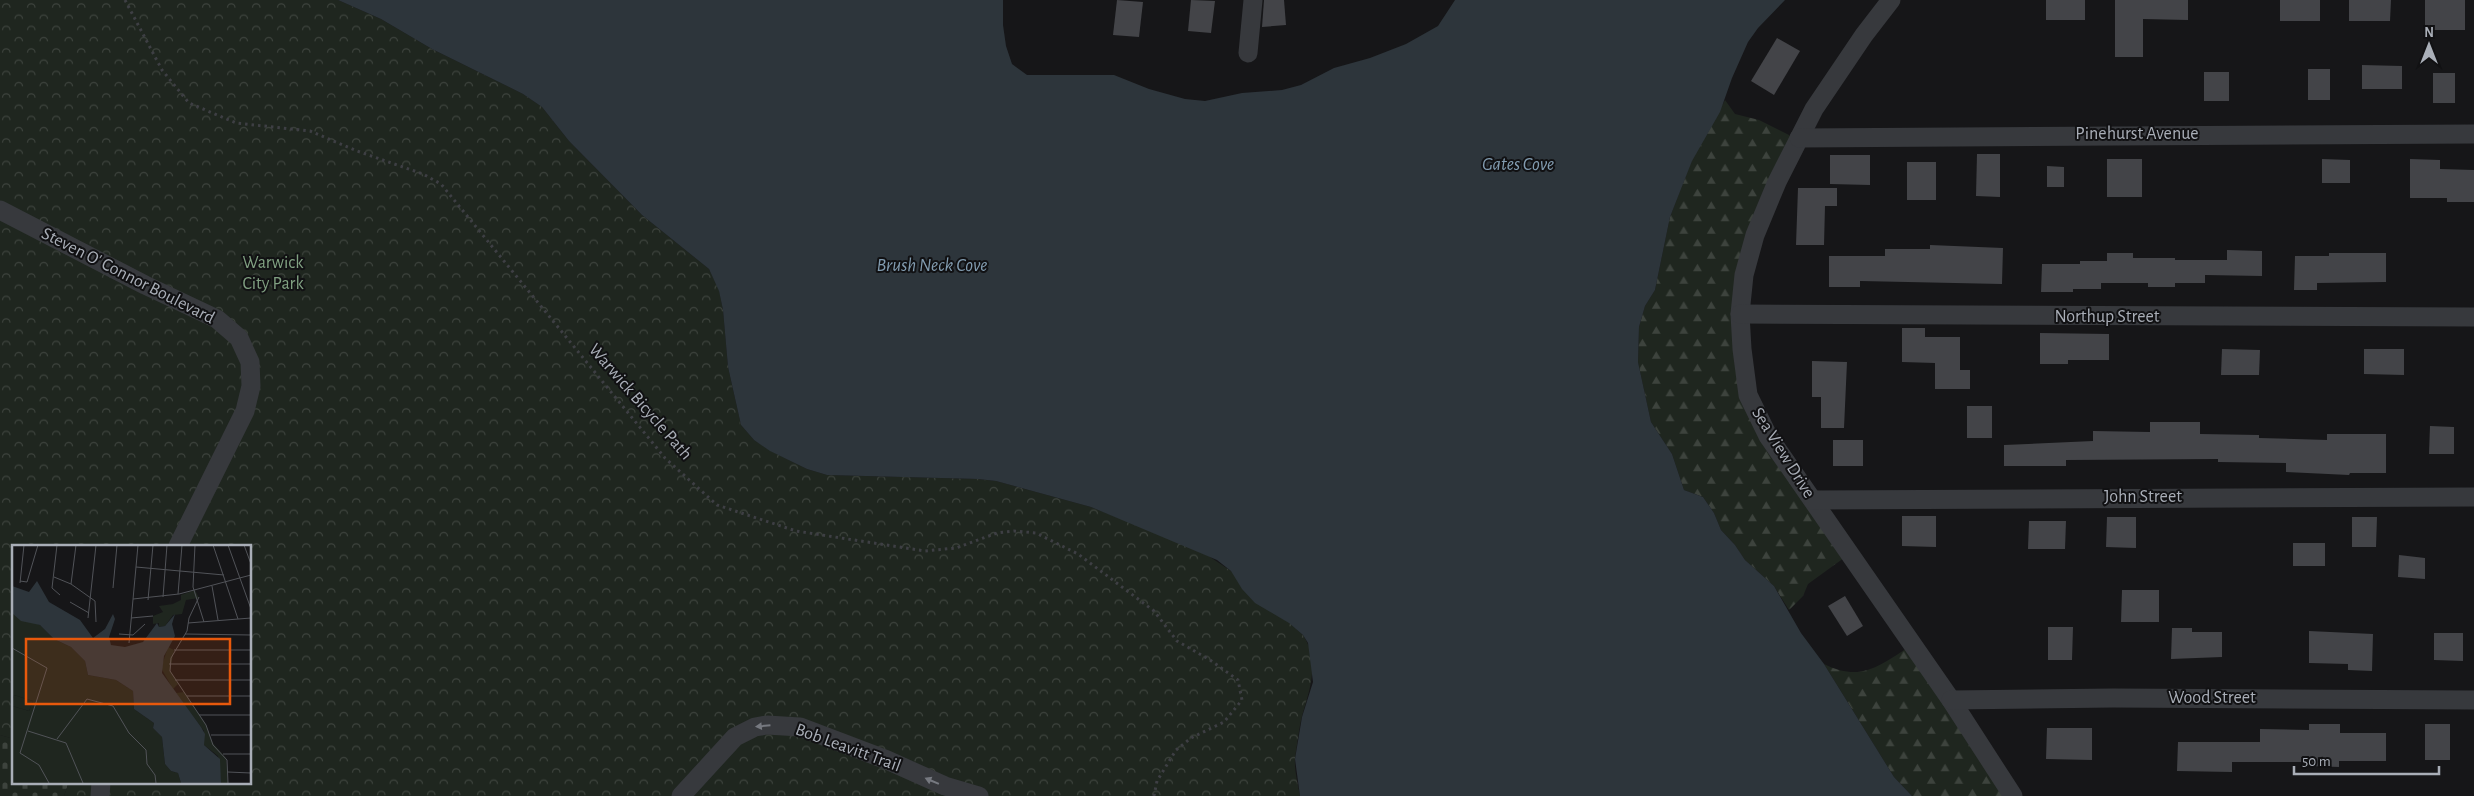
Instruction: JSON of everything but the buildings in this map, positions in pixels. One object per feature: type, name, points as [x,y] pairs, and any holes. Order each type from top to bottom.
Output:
[{"type":"street","points":[[1248,53],[1253,0]]},
{"type":"street","name":"Sea View Drive","points":[[1891,0],[1864,35],[1814,109],[1755,235],[1744,275],[1740,314],[1748,395],[1768,436],[1951,700],[2013,796]]},
{"type":"street","name":"Pinehurst Avenue","points":[[1800,138],[2474,134]]},
{"type":"street","name":"Steven O' Connor Boulevard","points":[[0,210],[145,285],[217,319],[239,338],[250,362],[251,386],[245,411],[178,545]]},
{"type":"street","name":"Northup Street","points":[[1740,314],[2474,317]]},
{"type":"street","name":"John Street","points":[[1812,500],[2474,497]]},
{"type":"street","name":"Wood Street","points":[[1951,700],[2113,698],[2474,700]]},
{"type":"street","name":"Bob Leavitt Trail","points":[[680,796],[735,737],[754,727],[767,725],[800,727],[887,760],[945,786],[979,796]]},
{"type":"path","name":"Warwick Bicycle Path","points":[[125,0],[162,70],[189,103],[236,123],[310,131],[357,151],[423,174],[441,184],[665,458],[717,505],[796,531],[925,551],[956,548],[996,533],[1014,531],[1036,533],[1078,554],[1154,612],[1177,641],[1210,660],[1238,680],[1242,692],[1242,700],[1224,722],[1191,738],[1176,750],[1157,781],[1154,796]]},
{"type":"green space","name":"Warwick City Park","points":[[0,0],[338,0],[381,19],[432,49],[523,94],[542,107],[569,141],[642,215],[709,269],[719,290],[723,310],[728,367],[741,425],[754,440],[807,469],[827,475],[996,481],[1091,507],[1201,551],[1231,571],[1303,635],[1311,655],[1312,665],[1312,675],[1301,721],[1295,758],[1300,796],[64,796],[68,784],[251,784],[251,545],[12,545],[12,738],[0,735]]},
{"type":"green space","points":[[1725,100],[1735,114],[1759,120],[1797,139],[1744,273],[1748,392],[1848,555],[1808,584],[1803,596],[1789,610],[1774,586],[1745,560],[1735,545],[1721,530],[1714,513],[1703,497],[1684,490],[1672,454],[1651,422],[1638,362],[1639,327],[1645,306],[1655,290],[1670,217],[1692,160]]},
{"type":"green space","points":[[1912,645],[2014,796],[1912,796],[1894,777],[1824,664],[1849,672],[1860,672],[1880,665]]},
{"type":"green space","points":[[0,735],[12,738],[12,784],[68,784],[64,796],[0,796]]},
{"type":"water","name":"Brush Neck Cove","points":[[338,0],[1003,0],[1003,25],[1006,46],[1012,64],[1027,75],[1114,75],[1149,89],[1185,99],[1205,101],[1242,93],[1282,90],[1301,85],[1334,68],[1370,58],[1406,44],[1438,26],[1455,0],[1785,0],[1758,28],[1748,42],[1720,112],[1692,161],[1670,217],[1655,290],[1645,306],[1639,327],[1638,362],[1651,422],[1672,454],[1684,490],[1703,497],[1714,513],[1721,530],[1735,545],[1745,560],[1774,586],[1801,633],[1824,664],[1894,777],[1912,796],[1300,796],[1295,759],[1302,717],[1313,682],[1308,643],[1303,635],[1289,623],[1255,603],[1242,589],[1231,571],[1217,560],[1091,507],[996,481],[827,475],[807,469],[770,451],[754,440],[741,425],[728,367],[723,310],[719,291],[709,269],[642,215],[569,141],[542,107],[523,94],[432,49],[381,19]]},
{"type":"water label","name":"Gates Cove","points":[[1518,164]]}]
